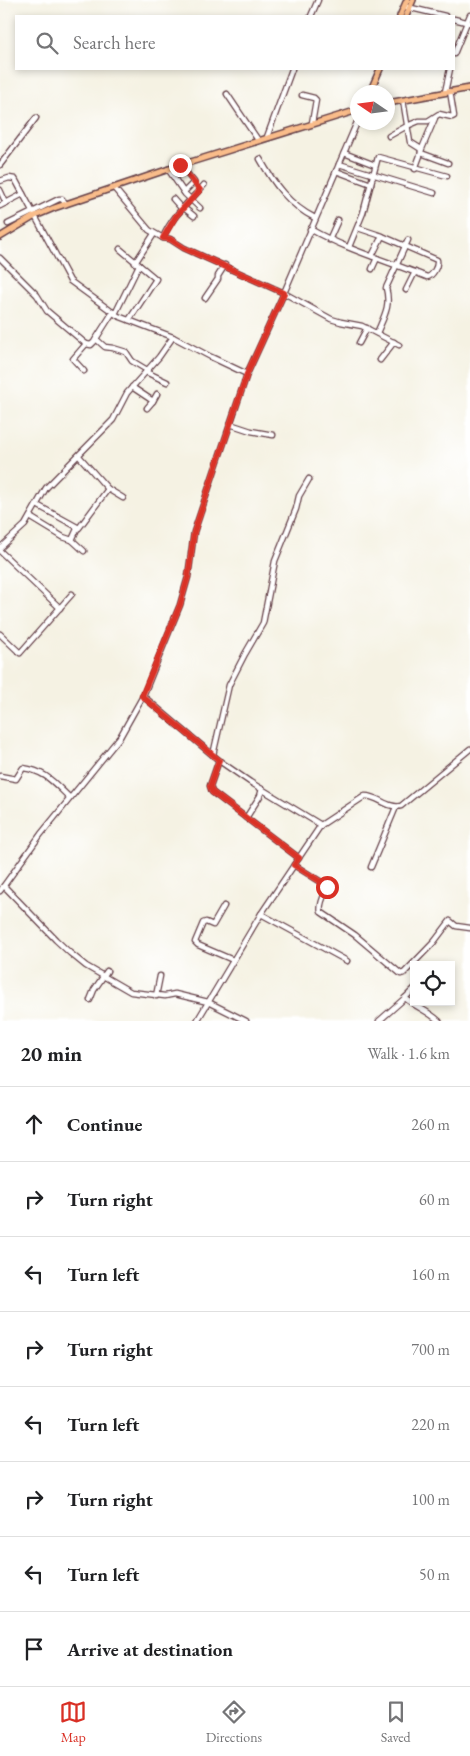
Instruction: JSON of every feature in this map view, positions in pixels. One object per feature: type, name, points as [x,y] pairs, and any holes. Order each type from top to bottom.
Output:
[{"type":"main road","points":[[400,15],[406,3],[413,0]]},
{"type":"main road","points":[[373,85],[380,70]]},
{"type":"main road","points":[[395,102],[470,88]]},
{"type":"main road","points":[[0,237],[34,214],[267,137],[350,112]]},
{"type":"street","points":[[311,15],[318,0]]},
{"type":"street","points":[[406,3],[442,15]]},
{"type":"street","points":[[455,52],[470,15]]},
{"type":"street","points":[[455,19],[468,23]]},
{"type":"street","points":[[267,137],[292,70]]},
{"type":"street","points":[[389,136],[407,126],[419,121],[428,121],[440,114],[452,117],[455,115],[447,91],[450,70]]},
{"type":"street","points":[[227,94],[258,140]]},
{"type":"street","points":[[302,95],[316,99],[312,124]]},
{"type":"street","points":[[403,100],[410,142],[420,149],[421,152],[448,163]]},
{"type":"street","points":[[415,168],[436,116]]},
{"type":"street","points":[[0,165],[36,118]]},
{"type":"street","points":[[0,891],[41,834],[120,737],[142,696],[170,633],[180,605],[188,579],[194,532],[247,374],[354,130]]},
{"type":"street","points":[[344,153],[376,165]]},
{"type":"street","points":[[349,247],[358,228],[377,159],[380,157],[447,176]]},
{"type":"street","points":[[260,159],[280,191],[304,212],[315,218]]},
{"type":"street","points":[[339,164],[434,193]]},
{"type":"street","points":[[180,165],[200,190]]},
{"type":"street","points":[[168,169],[184,192],[200,208]]},
{"type":"street","points":[[336,171],[371,184]]},
{"type":"street","points":[[0,181],[14,178],[70,282],[114,313],[173,336],[211,358],[247,374]]},
{"type":"street","points":[[184,192],[194,182]]},
{"type":"street","points":[[163,238],[170,224],[182,208],[204,185]]},
{"type":"street","points":[[114,188],[143,225],[154,234],[170,239],[184,248],[284,293],[331,319],[367,328],[399,345]]},
{"type":"street","points":[[0,190],[6,203]]},
{"type":"street","points":[[0,206],[23,194]]},
{"type":"street","points":[[173,199],[194,216]]},
{"type":"street","points":[[8,224],[34,214]]},
{"type":"street","points":[[329,240],[338,220]]},
{"type":"street","points":[[310,229],[329,240],[429,277],[438,261],[382,236],[358,228]]},
{"type":"street","points":[[0,258],[40,298],[47,311],[86,344],[91,345],[124,297],[137,264],[154,234]]},
{"type":"street","points":[[372,269],[374,257],[382,236]]},
{"type":"street","points":[[377,333],[388,304],[389,297],[386,288],[408,240]]},
{"type":"street","points":[[120,249],[156,278],[129,320]]},
{"type":"street","points":[[205,298],[218,280],[224,265]]},
{"type":"street","points":[[406,290],[415,272]]},
{"type":"street","points":[[119,294],[124,297]]},
{"type":"street","points":[[359,343],[367,328]]},
{"type":"street","points":[[60,608],[0,549],[21,530],[46,488],[113,420],[132,387],[159,357],[173,336]]},
{"type":"street","points":[[96,339],[105,347],[126,352],[132,361],[167,382]]},
{"type":"street","points":[[380,360],[394,342]]},
{"type":"street","points":[[84,371],[73,359],[86,344]]},
{"type":"street","points":[[132,387],[153,401]]},
{"type":"street","points":[[147,408],[157,394]]},
{"type":"street","points":[[230,424],[251,431],[273,435]]},
{"type":"street","points":[[79,456],[108,489],[123,498]]},
{"type":"street","points":[[213,755],[230,685],[263,623],[275,561],[297,508],[299,496],[310,479]]},
{"type":"street","points":[[72,540],[108,489]]},
{"type":"street","points":[[37,505],[78,529]]},
{"type":"street","points":[[30,517],[67,539],[72,540],[78,550],[84,551]]},
{"type":"street","points":[[0,634],[20,653],[72,594]]},
{"type":"street","points":[[142,696],[219,760],[321,825]]},
{"type":"street","points":[[197,1021],[261,914],[321,825],[366,796],[396,807],[403,805],[470,749]]},
{"type":"street","points":[[219,760],[212,777],[211,790],[299,858]]},
{"type":"street","points":[[0,776],[16,779],[23,768],[37,770],[44,773],[70,798]]},
{"type":"street","points":[[246,818],[260,796],[262,789]]},
{"type":"street","points":[[370,867],[396,807]]},
{"type":"street","points":[[294,865],[326,886],[320,906],[321,912],[355,935],[401,974],[434,942],[450,921],[456,926],[470,928]]},
{"type":"street","points":[[0,881],[56,940],[86,966],[106,973],[131,992],[156,996],[174,994],[208,1002],[246,1021]]},
{"type":"street","points":[[224,906],[213,926],[205,922],[203,923],[195,942],[233,960]]},
{"type":"street","points":[[261,914],[348,961]]},
{"type":"street","points":[[90,1000],[93,991],[106,973]]},
{"type":"street","points":[[156,996],[160,976]]},
{"type":"street","points":[[379,1021],[410,993]]},
{"type":"street","points":[[405,998],[415,1007],[428,1012],[439,1021]]},
{"type":"route","points":[[180,165],[200,190],[181,209],[166,230],[163,238],[170,239],[184,248],[284,293],[247,374],[194,532],[188,577],[180,605],[170,633],[142,696],[219,760],[210,786],[212,792],[299,858],[294,865],[327,887]]}]
